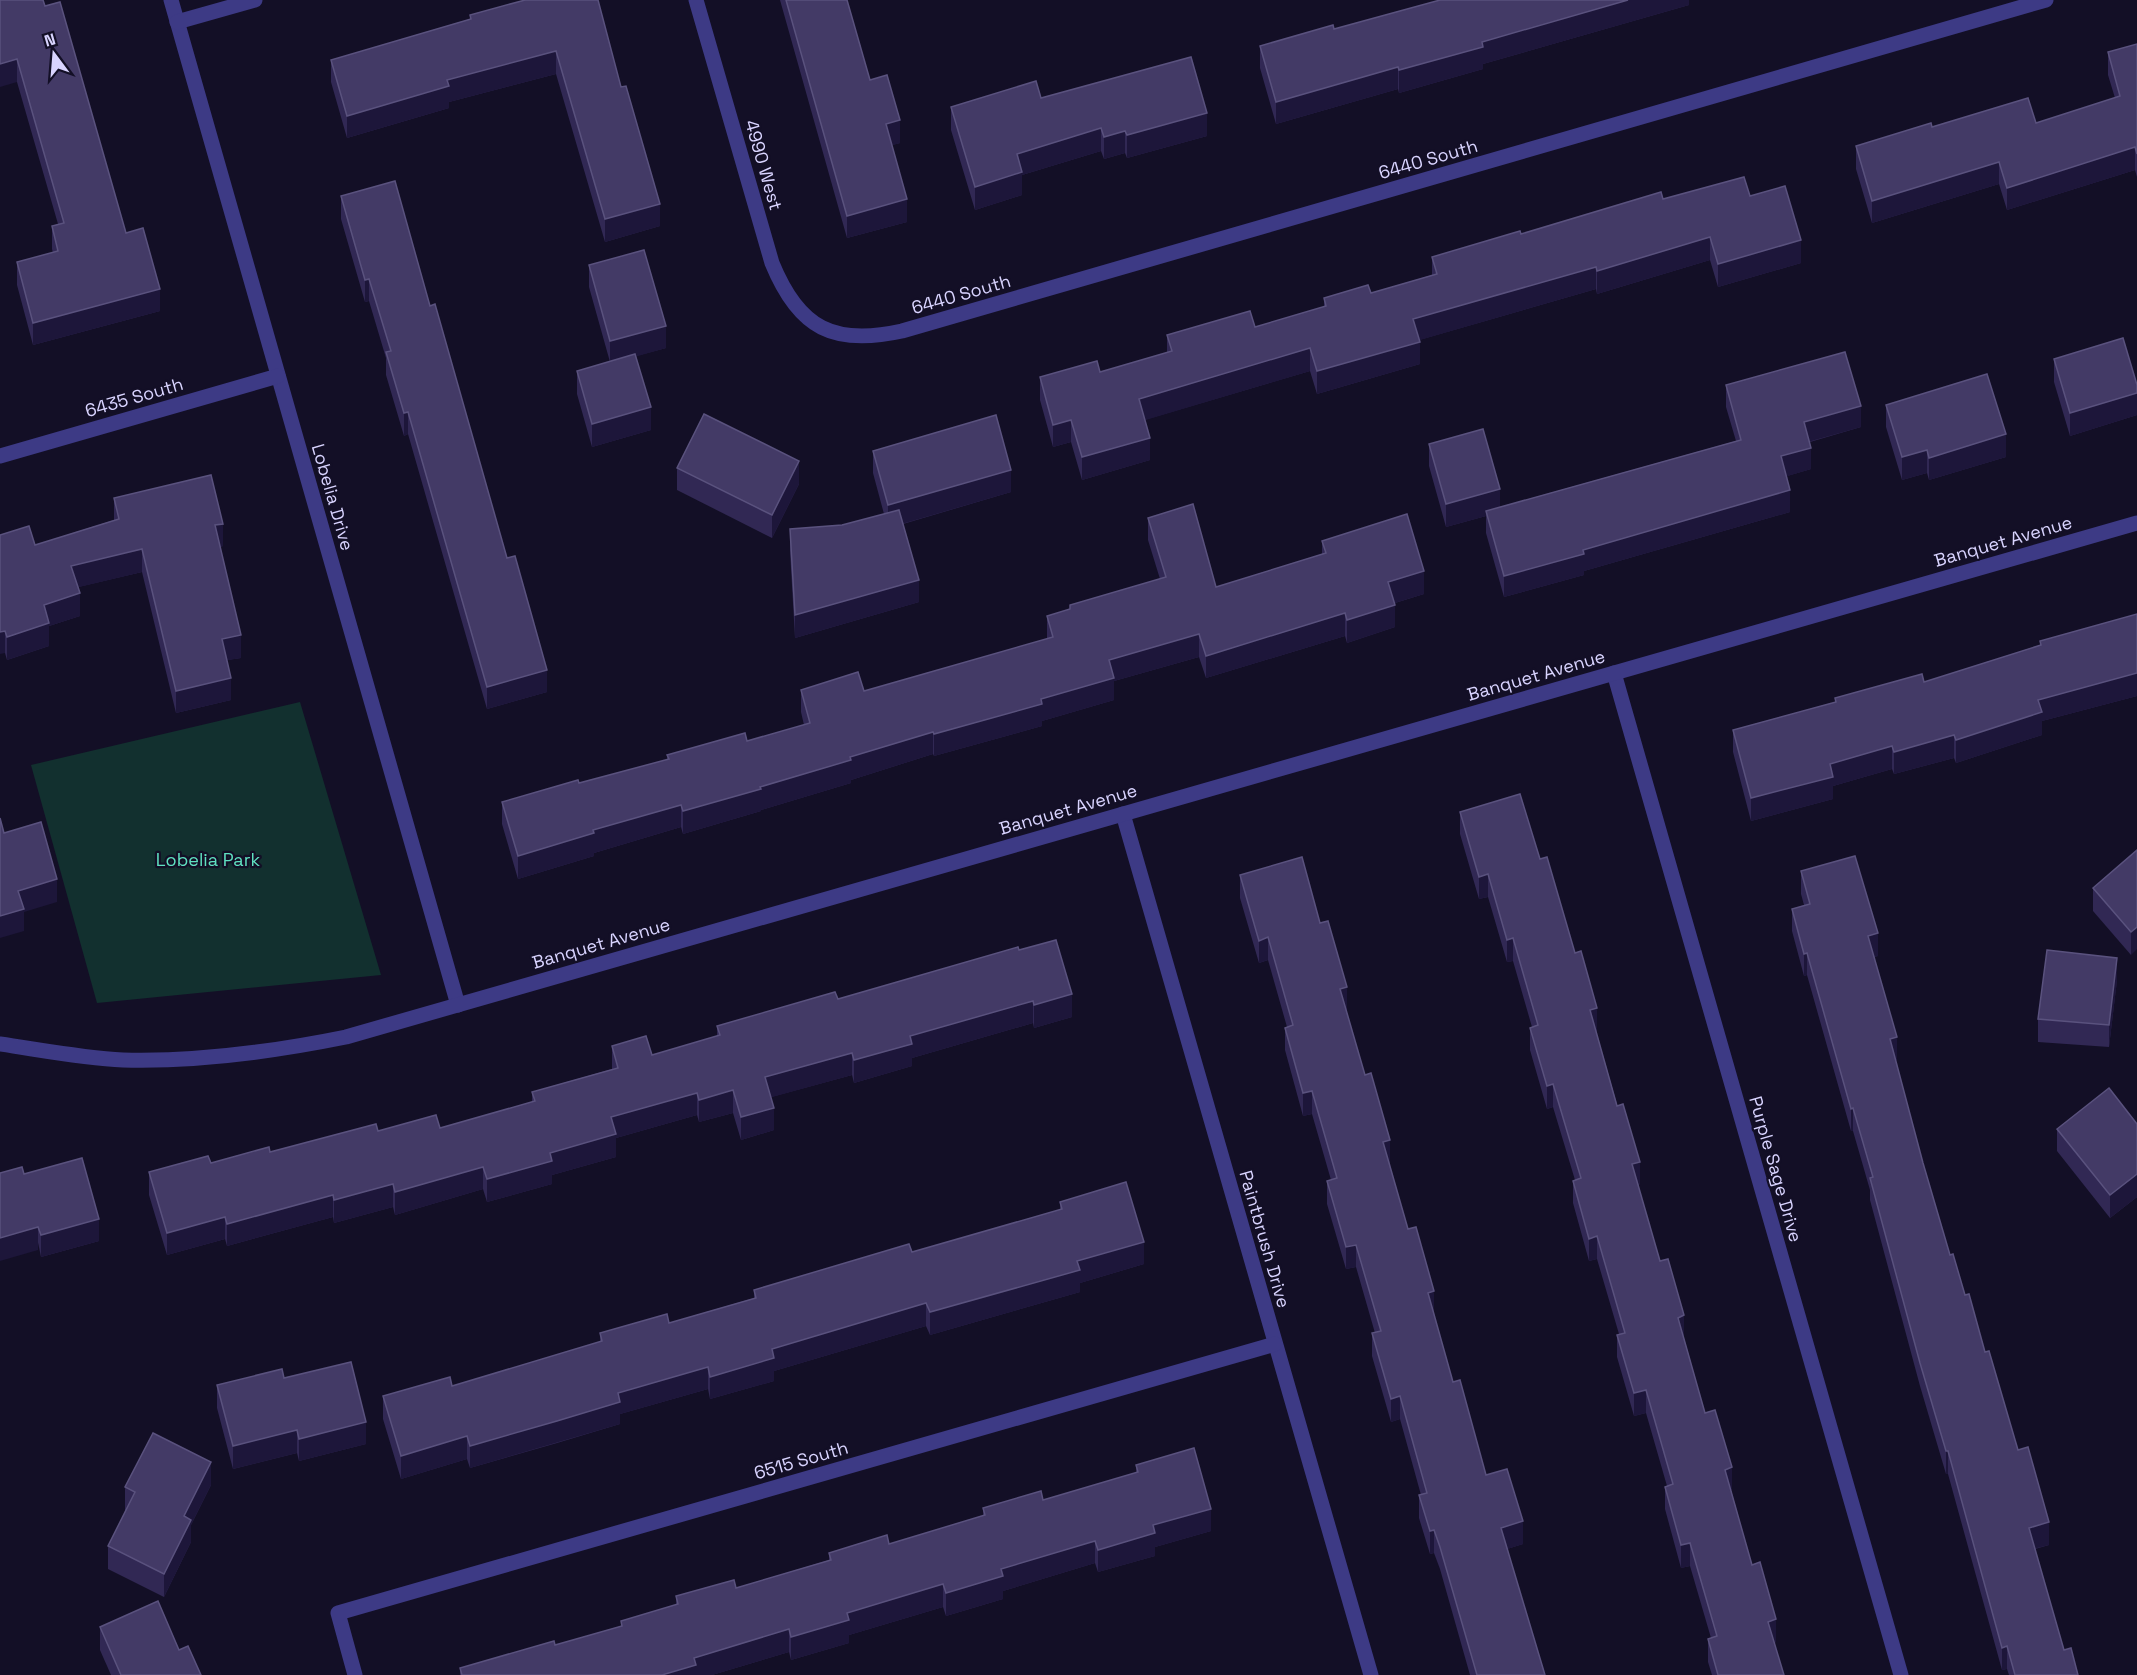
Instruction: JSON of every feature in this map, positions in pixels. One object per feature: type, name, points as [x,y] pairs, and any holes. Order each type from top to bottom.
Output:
[{"type":"street","name":"Lobelia Drive","points":[[171,0],[458,1005]]},
{"type":"street","points":[[177,22],[255,0]]},
{"type":"street","name":"4990 West","points":[[696,0],[772,264],[789,299],[802,314],[819,327]]},
{"type":"street","name":"6440 South","points":[[819,327],[859,337],[881,336],[903,331],[2046,0]]},
{"type":"street","name":"6435 South","points":[[0,456],[278,376]]},
{"type":"street","name":"Banquet Avenue","points":[[0,1044],[68,1055],[122,1060],[177,1060],[237,1056],[346,1037],[2137,523]]},
{"type":"street","name":"Purple Sage Drive","points":[[1614,673],[1901,1675]]},
{"type":"street","name":"Paintbrush Drive","points":[[1123,814],[1371,1675]]},
{"type":"street","name":"6515 South","points":[[355,1675],[338,1613],[1275,1344]]},
{"type":"green space","name":"Lobelia Park","points":[[300,702],[381,975],[97,1003],[31,765]]},
{"type":"building","points":[[0,0],[43,0],[45,6],[60,2],[126,233],[143,228],[160,289],[33,323],[17,262],[58,251],[52,226],[64,223],[17,59],[0,64]]},
{"type":"building","points":[[525,0],[598,0],[621,87],[626,86],[660,204],[605,219],[556,51],[447,80],[449,86],[347,116],[331,60],[471,19],[470,15]]},
{"type":"building","points":[[786,0],[847,0],[870,80],[887,75],[900,120],[886,124],[907,199],[847,216]]},
{"type":"building","points":[[1440,0],[1628,0],[1482,42],[1483,47],[1399,70],[1398,67],[1276,102],[1260,46],[1333,25],[1334,29]]},
{"type":"building","points":[[2137,44],[2137,154],[2135,147],[2007,188],[1999,162],[1872,201],[1856,146],[1931,123],[1932,127],[2028,98],[2036,123],[2120,96],[2108,52]]},
{"type":"building","points":[[1191,57],[1207,113],[1127,135],[1125,131],[1104,137],[1101,128],[1017,154],[1022,172],[975,187],[951,107],[1036,81],[1041,98]]},
{"type":"building","points":[[1744,177],[1750,196],[1785,186],[1801,240],[1718,264],[1710,237],[1597,271],[1596,267],[1413,319],[1420,342],[1317,371],[1310,348],[1139,399],[1150,438],[1082,457],[1071,420],[1053,425],[1040,377],[1097,361],[1100,372],[1172,351],[1167,335],[1250,311],[1255,327],[1326,306],[1324,298],[1368,285],[1371,293],[1437,274],[1432,257],[1520,231],[1521,234],[1661,192],[1663,199]]},
{"type":"building","points":[[395,181],[430,306],[435,304],[507,558],[515,556],[547,670],[487,687],[408,412],[404,413],[386,352],[391,351],[369,279],[365,280],[341,196]]},
{"type":"building","points":[[644,250],[666,326],[610,341],[589,265]]},
{"type":"building","points":[[2123,338],[2137,385],[2137,393],[2070,413],[2054,359]]},
{"type":"building","points":[[1845,352],[1861,406],[1804,422],[1811,448],[1781,456],[1790,490],[1583,550],[1584,554],[1504,576],[1486,511],[1741,440],[1726,385]]},
{"type":"building","points":[[635,354],[651,407],[592,424],[577,371]]},
{"type":"building","points":[[1987,374],[2006,434],[1929,458],[1927,450],[1902,457],[1886,405]]},
{"type":"building","points":[[704,414],[799,461],[772,515],[677,468]]},
{"type":"building","points":[[996,415],[1011,470],[888,505],[873,451]]},
{"type":"building","points":[[1483,429],[1500,489],[1446,504],[1429,444]]},
{"type":"building","points":[[211,475],[223,524],[215,525],[241,635],[222,639],[231,678],[176,691],[142,549],[71,566],[80,593],[44,605],[49,623],[7,637],[5,631],[0,632],[0,535],[29,526],[35,545],[119,519],[114,498]]},
{"type":"building","points":[[1193,504],[1216,587],[1326,553],[1322,541],[1407,514],[1424,571],[1388,582],[1395,605],[1347,620],[1345,613],[1206,656],[1199,634],[1109,660],[1114,678],[1041,699],[1042,704],[934,734],[933,732],[850,757],[851,760],[760,787],[761,789],[683,811],[681,805],[593,830],[594,833],[518,856],[502,802],[578,780],[579,783],[669,759],[667,755],[745,733],[747,741],[810,723],[801,690],[858,672],[864,691],[1053,637],[1047,616],[1070,609],[1070,605],[1166,577],[1148,518]]},
{"type":"building","points":[[899,510],[919,580],[795,615],[790,529],[842,525]]},
{"type":"building","points":[[2137,614],[2137,673],[2038,700],[2042,712],[1956,740],[1954,735],[1894,752],[1892,746],[1830,764],[1833,777],[1751,798],[1733,730],[1836,702],[1835,698],[1922,674],[1924,682],[2041,645],[2040,641]]},
{"type":"building","points":[[1520,794],[1540,859],[1547,857],[1575,953],[1581,951],[1597,1008],[1590,1010],[1617,1106],[1623,1104],[1640,1162],[1632,1164],[1660,1261],[1668,1259],[1684,1315],[1678,1318],[1705,1413],[1715,1410],[1732,1467],[1725,1470],[1752,1565],[1760,1562],[1776,1619],[1768,1622],[1784,1675],[1718,1675],[1708,1639],[1717,1636],[1690,1543],[1681,1545],[1665,1487],[1673,1484],[1646,1390],[1634,1393],[1617,1335],[1625,1333],[1597,1236],[1589,1239],[1573,1181],[1581,1178],[1553,1084],[1547,1086],[1530,1028],[1538,1025],[1513,938],[1507,940],[1488,874],[1479,877],[1460,812]]},
{"type":"building","points":[[0,818],[4,833],[41,822],[57,879],[18,891],[24,909],[0,916]]},
{"type":"building","points":[[2137,850],[2137,927],[2131,932],[2093,888]]},
{"type":"building","points":[[1855,856],[1878,933],[1868,936],[1897,1037],[1890,1039],[1923,1163],[1950,1255],[1953,1254],[1965,1295],[1969,1294],[1985,1352],[1989,1351],[2018,1450],[2028,1447],[2049,1522],[2029,1528],[2064,1650],[2071,1648],[2078,1675],[2015,1675],[2007,1646],[2002,1648],[1948,1451],[1946,1451],[1920,1363],[1870,1178],[1873,1177],[1853,1108],[1851,1109],[1807,953],[1804,954],[1792,909],[1810,904],[1801,871]]},
{"type":"building","points":[[1302,857],[1320,923],[1328,921],[1347,987],[1340,989],[1365,1075],[1371,1073],[1390,1140],[1383,1142],[1408,1229],[1416,1227],[1434,1291],[1428,1293],[1453,1382],[1460,1380],[1486,1475],[1507,1469],[1523,1521],[1501,1528],[1545,1675],[1477,1675],[1440,1547],[1434,1530],[1430,1531],[1419,1495],[1427,1493],[1400,1396],[1391,1399],[1372,1333],[1381,1331],[1356,1245],[1346,1247],[1327,1181],[1337,1178],[1312,1091],[1303,1093],[1285,1028],[1293,1025],[1268,937],[1259,941],[1240,875]]},
{"type":"building","points":[[1056,940],[1072,994],[1034,1005],[1033,1001],[910,1036],[912,1044],[854,1060],[852,1053],[765,1077],[774,1108],[741,1117],[733,1090],[699,1100],[697,1093],[611,1117],[616,1134],[550,1153],[552,1161],[487,1179],[483,1167],[395,1192],[393,1184],[334,1200],[333,1195],[227,1224],[225,1217],[167,1233],[149,1172],[208,1156],[211,1163],[269,1147],[270,1152],[376,1124],[378,1131],[436,1115],[440,1128],[535,1101],[532,1092],[618,1068],[612,1046],[646,1036],[652,1055],[720,1035],[717,1026],[835,992],[838,999],[1018,947],[1019,950]]},
{"type":"building","points":[[2047,950],[2117,958],[2109,1025],[2038,1019]]},
{"type":"building","points":[[2109,1088],[2137,1124],[2137,1174],[2110,1195],[2057,1129]]},
{"type":"building","points":[[82,1158],[99,1219],[41,1235],[38,1227],[0,1238],[0,1173],[22,1167],[24,1174]]},
{"type":"building","points":[[1126,1182],[1144,1242],[1077,1261],[1080,1270],[930,1312],[926,1303],[772,1349],[774,1358],[710,1377],[708,1367],[618,1393],[620,1402],[557,1421],[470,1446],[467,1436],[401,1456],[383,1396],[450,1377],[452,1386],[602,1341],[600,1333],[667,1314],[669,1323],[756,1298],[754,1290],[909,1244],[912,1252],[1062,1209],[1060,1202]]},
{"type":"building","points":[[351,1362],[366,1422],[299,1439],[297,1430],[233,1446],[217,1385],[282,1369],[284,1378]]},
{"type":"building","points":[[153,1433],[211,1462],[184,1516],[191,1520],[164,1574],[108,1546],[135,1492],[125,1487]]},
{"type":"building","points":[[1194,1448],[1211,1509],[1153,1525],[1155,1533],[1098,1550],[1095,1541],[1001,1569],[1003,1576],[946,1593],[943,1584],[847,1613],[849,1620],[791,1637],[789,1629],[694,1658],[696,1665],[662,1675],[462,1675],[460,1668],[554,1641],[555,1645],[622,1626],[621,1621],[678,1604],[676,1596],[734,1580],[736,1588],[831,1560],[829,1553],[887,1535],[889,1544],[985,1515],[983,1508],[1041,1491],[1043,1500],[1138,1472],[1136,1465]]},
{"type":"building","points":[[158,1601],[179,1650],[188,1646],[201,1675],[121,1675],[100,1627]]}]
